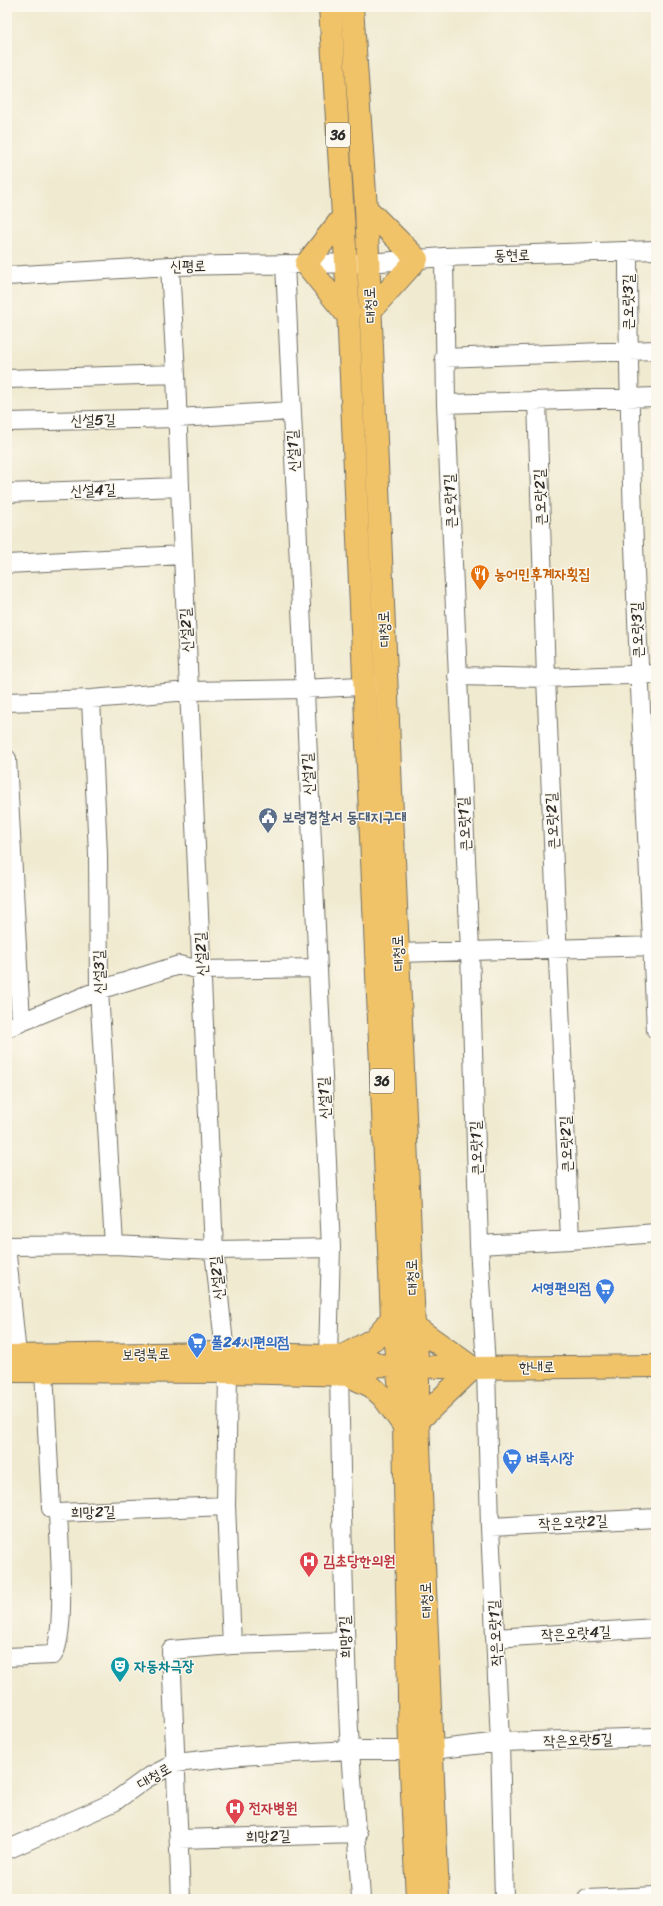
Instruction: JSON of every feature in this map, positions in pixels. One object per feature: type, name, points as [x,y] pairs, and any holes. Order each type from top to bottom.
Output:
[{"type":"main road","name":"대청로","points":[[330,7],[346,263],[392,1318],[398,1366],[411,1423],[432,1750],[438,1899]]},
{"type":"main road","name":"대청로","points":[[352,7],[366,208],[414,1326],[398,1366]]},
{"type":"main road","points":[[366,208],[416,259],[370,311]]},
{"type":"main road","points":[[343,217],[296,264],[348,316]]},
{"type":"main road","points":[[392,1318],[374,1340],[339,1365],[371,1386],[411,1423],[480,1368],[414,1326]]},
{"type":"main road","name":"보령북로","points":[[10,1361],[44,1371],[227,1362]]},
{"type":"main road","name":"보령북로","points":[[10,1361],[227,1362],[339,1365],[356,1375],[398,1366]]},
{"type":"main road","name":"한내로","points":[[398,1366],[480,1368],[656,1366]]},
{"type":"main road","name":"대청로","points":[[411,1423],[410,1750],[417,1899]]},
{"type":"street","name":"동현로","points":[[368,263],[444,257],[656,250]]},
{"type":"street","name":"큰오랏3길","points":[[628,252],[629,398],[647,675],[656,1030]]},
{"type":"street","name":"큰오랏1길","points":[[444,257],[444,358],[470,951],[479,1245],[480,1368]]},
{"type":"street","name":"신평로","points":[[7,276],[170,266],[368,263]]},
{"type":"street","name":"신설1길","points":[[296,264],[291,411],[339,1365]]},
{"type":"street","name":"신설2길","points":[[170,266],[178,418],[214,1250],[227,1362]]},
{"type":"street","name":"큰오랏3길","points":[[628,351],[656,350]]},
{"type":"street","points":[[444,358],[628,351]]},
{"type":"street","points":[[7,379],[176,374]]},
{"type":"street","points":[[446,404],[656,397]]},
{"type":"street","name":"큰오랏2길","points":[[537,401],[546,678],[570,1240]]},
{"type":"street","name":"신설5길","points":[[7,422],[178,418],[291,411]]},
{"type":"street","name":"신설4길","points":[[7,493],[180,487]]},
{"type":"street","points":[[7,564],[183,555]]},
{"type":"street","points":[[457,676],[546,678],[647,675]]},
{"type":"street","points":[[7,702],[91,699],[189,691],[304,689],[386,684]]},
{"type":"street","name":"신설3길","points":[[91,699],[98,854],[99,990],[114,1245]]},
{"type":"street","points":[[7,759],[14,1025],[99,990],[179,965],[202,970],[318,968]]},
{"type":"street","points":[[398,952],[654,946]]},
{"type":"street","points":[[479,1245],[656,1234]]},
{"type":"street","points":[[7,1246],[114,1245],[214,1250],[332,1248]]},
{"type":"street","points":[[7,1255],[10,1361]]},
{"type":"street","points":[[227,1362],[226,1506],[232,1645]]},
{"type":"street","name":"희망1길","points":[[339,1365],[345,1641],[350,1750],[358,1834],[360,1899]]},
{"type":"street","name":"작은오랏1길","points":[[480,1368],[490,1527],[500,1742],[504,1899]]},
{"type":"street","name":"희망2길","points":[[44,1371],[50,1508],[58,1513],[226,1506]]},
{"type":"street","points":[[7,1656],[53,1655],[57,1649],[61,1622],[58,1513]]},
{"type":"street","name":"작은오랏2길","points":[[490,1527],[656,1518]]},
{"type":"street","name":"작은오랏4길","points":[[495,1638],[656,1628]]},
{"type":"street","points":[[181,1899],[172,1650],[232,1645],[345,1641]]},
{"type":"street","name":"작은오랏5길","points":[[432,1750],[500,1742],[656,1737]]},
{"type":"street","name":"대청로","points":[[7,1850],[114,1802],[147,1778],[176,1764],[240,1756],[350,1750],[410,1750]]},
{"type":"street","name":"희망2길","points":[[179,1839],[358,1834]]},
{"type":"street","points":[[587,1899],[656,1896]]},
{"type":"place","name":"농어민후계자횟집","points":[[480,591]]},
{"type":"place","name":"보령경찰서 동대지구대","points":[[268,834]]},
{"type":"place","name":"서영편의점","points":[[605,1305]]},
{"type":"place","name":"풀24시편의점","points":[[197,1359]]},
{"type":"place","name":"벼룩시장","points":[[512,1475]]},
{"type":"place","name":"김초당한의원","points":[[309,1578]]},
{"type":"place","name":"자동차극장","points":[[120,1683]]},
{"type":"place","name":"전자병원","points":[[235,1825]]}]
